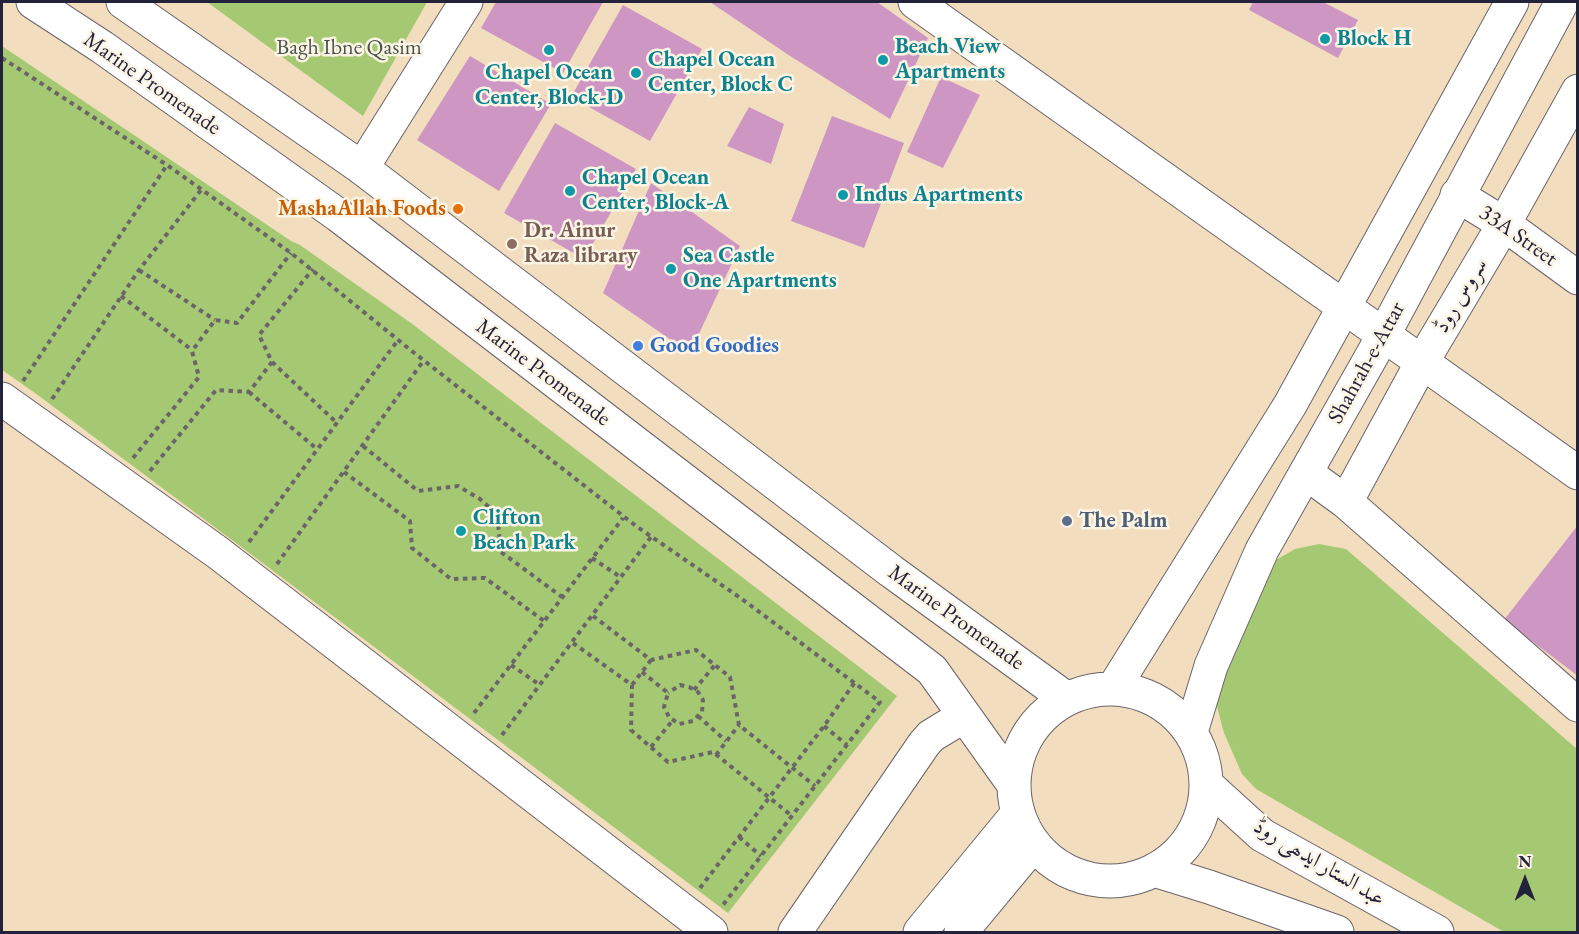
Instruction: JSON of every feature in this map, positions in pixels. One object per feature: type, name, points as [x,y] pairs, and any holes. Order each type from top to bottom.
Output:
[{"type":"main road","name":"Marine Promenade","points":[[33,2],[102,47],[338,215],[932,670],[1016,799]]},
{"type":"main road","name":"Marine Promenade","points":[[123,2],[362,168],[882,564],[1067,699]]},
{"type":"main road","points":[[362,168],[466,2]]},
{"type":"main road","points":[[915,2],[1344,309],[1578,473]]},
{"type":"main road","name":"Shahrah-e-Attar","points":[[1113,689],[1290,405],[1512,2]]},
{"type":"main road","name":"Shahrah-e-Attar","points":[[1191,732],[1211,666],[1262,550],[1383,336],[1562,2]]},
{"type":"main road","name":"سروس روڈ","points":[[1346,502],[1422,362],[1504,224],[1578,91]]},
{"type":"main road","name":"33A Street","points":[[1457,195],[1504,224],[1578,278]]},
{"type":"main road","points":[[11,391],[217,552],[716,920]]},
{"type":"main road","points":[[1306,473],[1346,502],[1578,705]]},
{"type":"main road","points":[[1113,689],[1143,694],[1170,709],[1191,732],[1203,758],[1207,785],[1203,811],[1193,835],[1176,855],[1154,870],[1128,879],[1100,880],[1073,873],[1052,861],[1034,844],[1025,829],[1016,799],[1017,759],[1028,735],[1045,714],[1067,699],[1089,691],[1113,689]]},
{"type":"main road","points":[[795,933],[924,744],[932,736],[964,716]]},
{"type":"main road","name":"عبد الستار ایدھی روڈ","points":[[1207,785],[1262,835],[1437,933]]},
{"type":"main road","points":[[920,933],[1016,799]]},
{"type":"main road","points":[[961,933],[1034,844]]},
{"type":"main road","points":[[1154,870],[1336,933]]},
{"type":"path","points":[[2,58],[167,165],[313,269],[398,340],[651,537],[742,599],[880,702],[761,856],[716,920]]},
{"type":"path","points":[[11,391],[167,165]]},
{"type":"path","points":[[48,404],[139,270],[201,190]]},
{"type":"path","points":[[139,270],[215,320],[237,323],[291,253]]},
{"type":"path","points":[[313,269],[259,335],[272,362],[338,423]]},
{"type":"path","points":[[121,296],[192,351],[199,377],[129,463]]},
{"type":"path","points":[[192,351],[215,320]]},
{"type":"path","points":[[244,549],[398,340]]},
{"type":"path","points":[[272,570],[424,360]]},
{"type":"path","points":[[249,392],[272,362]]},
{"type":"path","points":[[146,476],[216,390],[249,392],[317,449]]},
{"type":"path","points":[[363,446],[418,491],[458,486],[480,499],[497,514],[501,552],[562,597]]},
{"type":"path","points":[[344,472],[410,521],[412,548],[451,579],[485,578],[544,621]]},
{"type":"path","points":[[469,719],[623,518]]},
{"type":"path","points":[[498,740],[651,537]]},
{"type":"path","points":[[592,558],[622,578]]},
{"type":"path","points":[[593,616],[651,660]]},
{"type":"path","points":[[573,643],[632,685]]},
{"type":"path","points":[[792,816],[713,752],[668,762],[631,730],[632,685],[651,660],[696,650],[730,676],[739,725],[815,786]]},
{"type":"path","points":[[511,665],[540,685]]},
{"type":"path","points":[[694,690],[715,665]]},
{"type":"path","points":[[642,672],[668,693]]},
{"type":"path","points":[[697,891],[824,726],[855,682]]},
{"type":"path","points":[[680,685],[694,690],[703,700],[702,712],[693,721],[679,724],[669,717],[664,707],[668,693],[680,685]]},
{"type":"path","points":[[698,716],[726,741]]},
{"type":"path","points":[[651,747],[673,720]]},
{"type":"path","points":[[716,755],[739,725]]},
{"type":"path","points":[[824,726],[847,745]]},
{"type":"path","points":[[739,837],[761,856]]},
{"type":"green space","name":"Bagh Ibne Qasim","points":[[207,2],[427,2],[363,116]]},
{"type":"green space","points":[[2,46],[300,245],[411,323],[897,696],[728,913],[2,370]]},
{"type":"green space","points":[[1319,544],[1346,549],[1577,749],[1577,932],[1504,932],[1256,789],[1242,774],[1224,733],[1217,707],[1218,682],[1256,590],[1276,560],[1295,549]]},
{"type":"building","name":"Chapel Ocean Center, Block-D","points":[[496,2],[603,2],[563,73],[481,28]]},
{"type":"building","points":[[710,2],[877,2],[928,38],[890,119]]},
{"type":"building","name":"Block H","points":[[1253,2],[1323,2],[1358,20],[1338,58],[1249,10]]},
{"type":"building","name":"Chapel Ocean Center, Block C","points":[[623,5],[702,49],[650,141],[571,97]]},
{"type":"building","name":"Chapel Ocean Center, Block-A","points":[[470,56],[551,104],[499,191],[417,140]]},
{"type":"building","points":[[941,77],[980,95],[943,168],[907,152]]},
{"type":"building","points":[[749,107],[784,124],[771,164],[727,146]]},
{"type":"building","name":"Indus Apartments","points":[[832,116],[904,143],[864,248],[791,221]]},
{"type":"building","name":"Chapel Ocean Center, Block-A","points":[[555,123],[636,169],[584,259],[504,213]]},
{"type":"building","name":"Sea Castle One Apartments","points":[[651,183],[740,246],[690,353],[603,293]]},
{"type":"building","points":[[1578,525],[1578,676],[1504,620]]},
{"type":"place","name":"Block H","points":[[1325,39]]},
{"type":"place","name":"Chapel Ocean Center, Block-D","points":[[549,50]]},
{"type":"place","name":"Beach View Apartments","points":[[883,60]]},
{"type":"place","name":"Chapel Ocean Center, Block C","points":[[636,73]]},
{"type":"place","name":"Chapel Ocean Center, Block-A","points":[[570,191]]},
{"type":"place","name":"Indus Apartments","points":[[843,195]]},
{"type":"place","name":"MashaAllah Foods","points":[[458,209]]},
{"type":"place","name":"Dr. Ainur Raza library","points":[[512,244]]},
{"type":"place","name":"Sea Castle One Apartments","points":[[671,269]]},
{"type":"place","name":"Good Goodies","points":[[638,346]]},
{"type":"place","name":"The Palm","points":[[1067,521]]},
{"type":"place","name":"Clifton Beach Park","points":[[461,531]]}]
